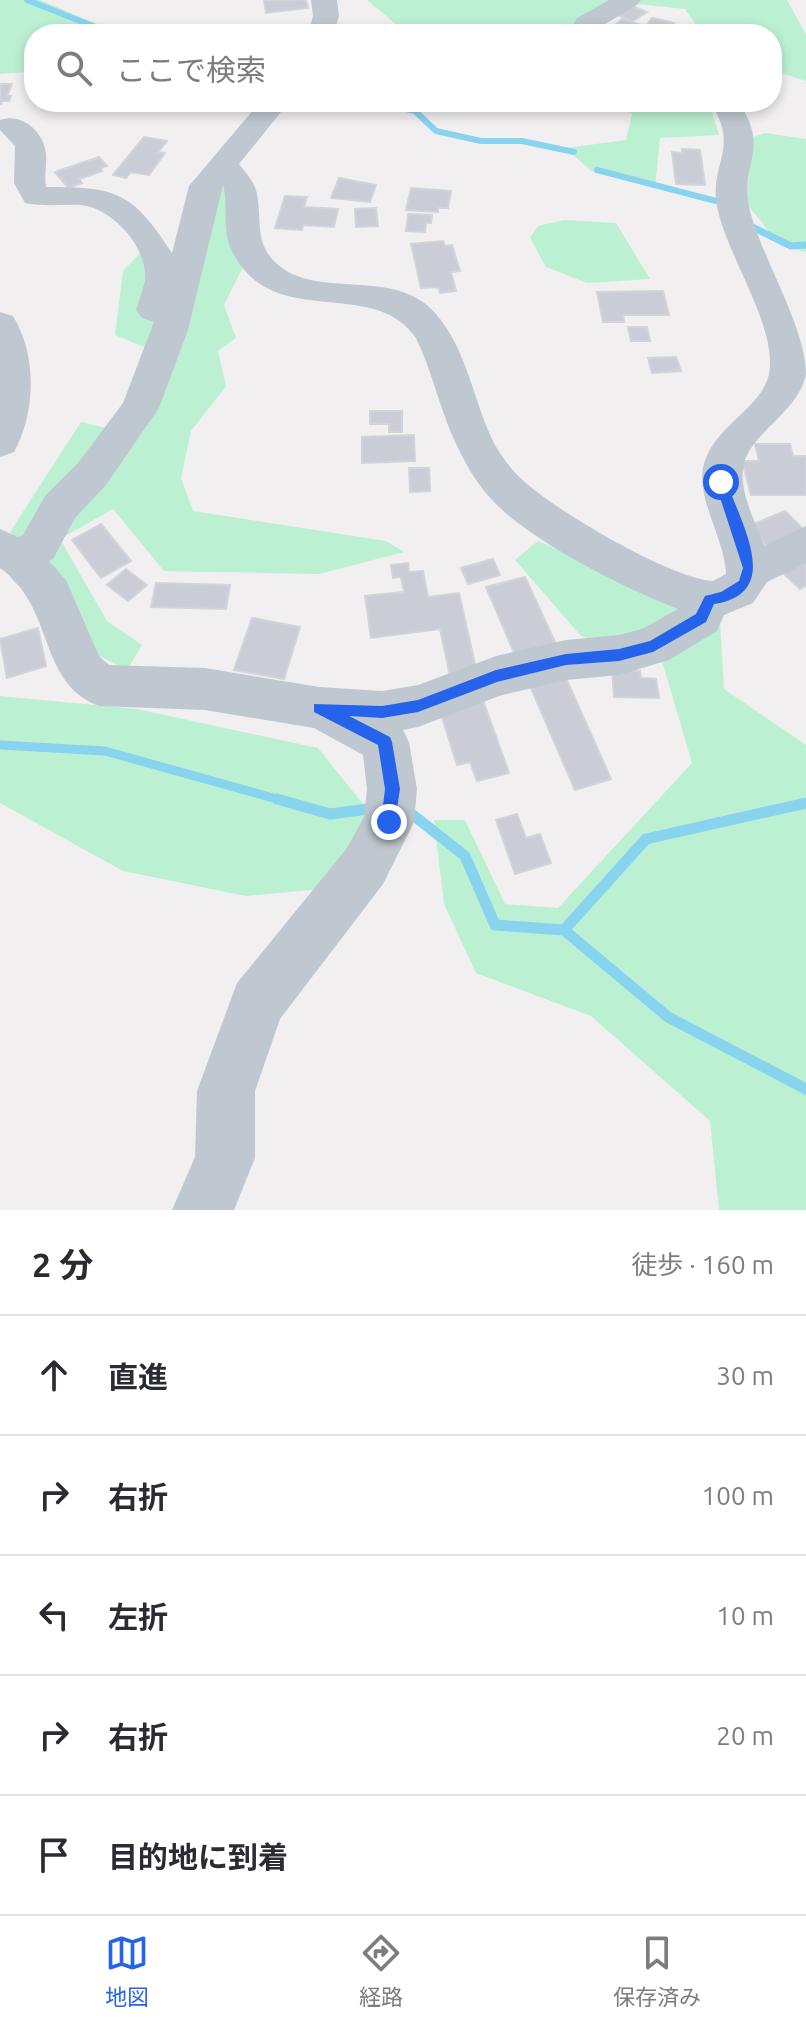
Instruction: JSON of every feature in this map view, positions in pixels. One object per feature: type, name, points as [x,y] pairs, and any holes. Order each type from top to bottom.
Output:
[{"type":"street","points":[[324,0],[324,24]]},
{"type":"street","points":[[586,24],[628,0]]},
{"type":"street","points":[[9,551],[38,547],[60,507],[92,474],[140,408],[170,330],[205,186],[266,112]]},
{"type":"street","points":[[224,164],[227,172],[237,179],[240,189],[245,245],[266,275],[301,289],[341,297],[378,297],[410,307],[432,333],[485,462],[510,493],[552,524],[684,594],[709,599],[724,597],[744,584],[749,568],[721,482],[724,460],[780,396],[789,371],[784,340],[745,246],[732,202],[742,133],[732,112]]},
{"type":"street","points":[[11,125],[27,140],[32,153],[28,181],[30,190],[36,196],[83,196],[115,204],[136,223],[159,258],[162,278],[154,310],[160,323],[170,330]]},
{"type":"street","points":[[0,324],[7,342],[11,408],[0,442]]},
{"type":"street","points":[[749,568],[768,564],[806,543]]},
{"type":"street","points":[[9,551],[51,593],[81,669],[99,685],[205,689],[319,708],[382,712],[418,706],[496,676],[566,660],[619,655],[653,646],[701,618],[709,599]]},
{"type":"street","points":[[203,1210],[225,1158],[226,1091],[257,1003],[365,866],[390,806],[385,742],[319,708]]},
{"type":"green space","points":[[0,0],[40,0],[97,24],[24,24],[24,72],[0,74]]},
{"type":"green space","points":[[367,0],[787,0],[806,35],[806,81],[782,73],[782,24],[695,24],[685,9],[618,2],[572,24],[396,24]]},
{"type":"green space","points":[[628,112],[712,112],[719,135],[660,138],[655,188],[591,171],[566,148],[626,140],[632,114]]},
{"type":"green space","points":[[765,133],[806,139],[806,252],[781,246],[746,203],[753,137]]},
{"type":"green space","points":[[216,184],[233,187],[244,265],[224,305],[236,338],[218,351],[226,386],[191,431],[181,478],[193,511],[386,541],[404,552],[319,574],[164,571],[113,509],[60,539],[107,621],[142,645],[127,670],[78,645],[62,584],[10,532],[81,422],[114,430],[145,429],[179,352],[154,351],[115,335],[123,271],[142,251],[187,276]]},
{"type":"green space","points":[[564,220],[616,223],[650,279],[587,283],[546,267],[530,238],[538,226]]},
{"type":"green space","points":[[538,541],[720,621],[724,689],[806,745],[806,1210],[719,1210],[710,1121],[591,1016],[476,973],[444,904],[434,820],[465,820],[505,904],[558,908],[692,763],[662,661],[581,636],[515,560]]},
{"type":"green space","points":[[0,696],[137,709],[318,748],[375,819],[321,889],[246,896],[123,871],[0,803]]},
{"type":"building","points":[[264,0],[306,0],[308,8],[266,13]]},
{"type":"building","points":[[629,5],[647,12],[633,21],[615,14]]},
{"type":"building","points":[[652,18],[674,23],[673,24],[648,24]]},
{"type":"building","points":[[622,19],[638,24],[617,24]]},
{"type":"building","points":[[0,84],[12,84],[7,96],[11,96],[9,101],[2,101],[1,105]]},
{"type":"building","points":[[144,137],[167,141],[158,152],[165,153],[149,175],[131,172],[126,178],[113,175]]},
{"type":"building","points":[[682,149],[700,150],[705,185],[676,184],[672,152],[683,153]]},
{"type":"building","points":[[99,157],[107,166],[100,168],[102,171],[79,179],[82,183],[68,188],[55,172]]},
{"type":"building","points":[[339,178],[376,185],[370,202],[331,198]]},
{"type":"building","points":[[411,188],[451,191],[448,208],[438,208],[438,212],[406,210]]},
{"type":"building","points":[[285,196],[307,197],[304,207],[338,209],[334,227],[303,225],[302,230],[275,228]]},
{"type":"building","points":[[376,208],[378,226],[356,227],[355,209]]},
{"type":"building","points":[[408,214],[432,215],[431,223],[426,223],[425,232],[406,231]]},
{"type":"building","points":[[443,241],[445,246],[452,245],[460,271],[451,272],[456,291],[440,293],[438,287],[421,288],[411,244]]},
{"type":"building","points":[[663,291],[669,315],[623,315],[624,322],[603,322],[597,292]]},
{"type":"building","points":[[628,327],[647,327],[650,341],[631,341]]},
{"type":"building","points":[[676,357],[681,371],[652,373],[648,358]]},
{"type":"building","points":[[370,411],[402,411],[402,432],[389,432],[389,424],[370,424]]},
{"type":"building","points":[[414,435],[415,461],[362,463],[362,437]]},
{"type":"building","points":[[755,444],[790,444],[793,456],[806,456],[806,495],[751,495],[742,461],[759,461]]},
{"type":"building","points":[[409,468],[429,468],[430,491],[410,492]]},
{"type":"building","points":[[785,511],[805,531],[768,548],[749,526]]},
{"type":"building","points":[[101,524],[131,561],[101,578],[72,540]]},
{"type":"building","points":[[493,559],[500,575],[468,584],[461,568]]},
{"type":"building","points":[[806,559],[806,586],[800,589],[782,572]]},
{"type":"building","points":[[408,563],[409,572],[423,571],[428,597],[459,593],[477,673],[450,676],[440,629],[371,638],[365,596],[404,592],[401,577],[393,578],[391,565]]},
{"type":"building","points":[[126,569],[147,585],[128,601],[107,585]]},
{"type":"building","points":[[525,577],[556,644],[515,655],[486,587]]},
{"type":"building","points":[[156,583],[230,585],[226,609],[151,607]]},
{"type":"building","points":[[252,618],[300,627],[284,679],[234,670]]},
{"type":"building","points":[[38,628],[46,666],[7,678],[0,639]]},
{"type":"building","points":[[612,670],[640,671],[641,678],[656,679],[659,698],[614,697]]},
{"type":"building","points":[[565,676],[611,779],[575,790],[530,686]]},
{"type":"building","points":[[483,700],[509,773],[477,781],[470,762],[457,765],[440,711]]},
{"type":"building","points":[[517,814],[526,838],[540,834],[551,863],[515,874],[496,820]]},
{"type":"waterway","points":[[27,0],[88,24]]},
{"type":"waterway","points":[[416,112],[436,131],[481,141],[522,141],[574,152]]},
{"type":"waterway","points":[[597,170],[716,201]]},
{"type":"waterway","points":[[750,226],[791,246],[806,245]]},
{"type":"waterway","points":[[0,745],[105,751],[284,801]]},
{"type":"waterway","points":[[277,799],[330,814],[376,808]]},
{"type":"waterway","points":[[564,930],[646,839],[806,803]]},
{"type":"waterway","points":[[406,813],[413,815],[465,856],[495,925],[564,930]]},
{"type":"waterway","points":[[564,930],[668,1017],[806,1089]]},
{"type":"route","points":[[389,822],[392,789],[385,742],[319,708],[382,712],[418,706],[496,676],[566,660],[619,655],[653,646],[701,618],[709,599],[724,597],[744,584],[749,568],[721,482]]}]
